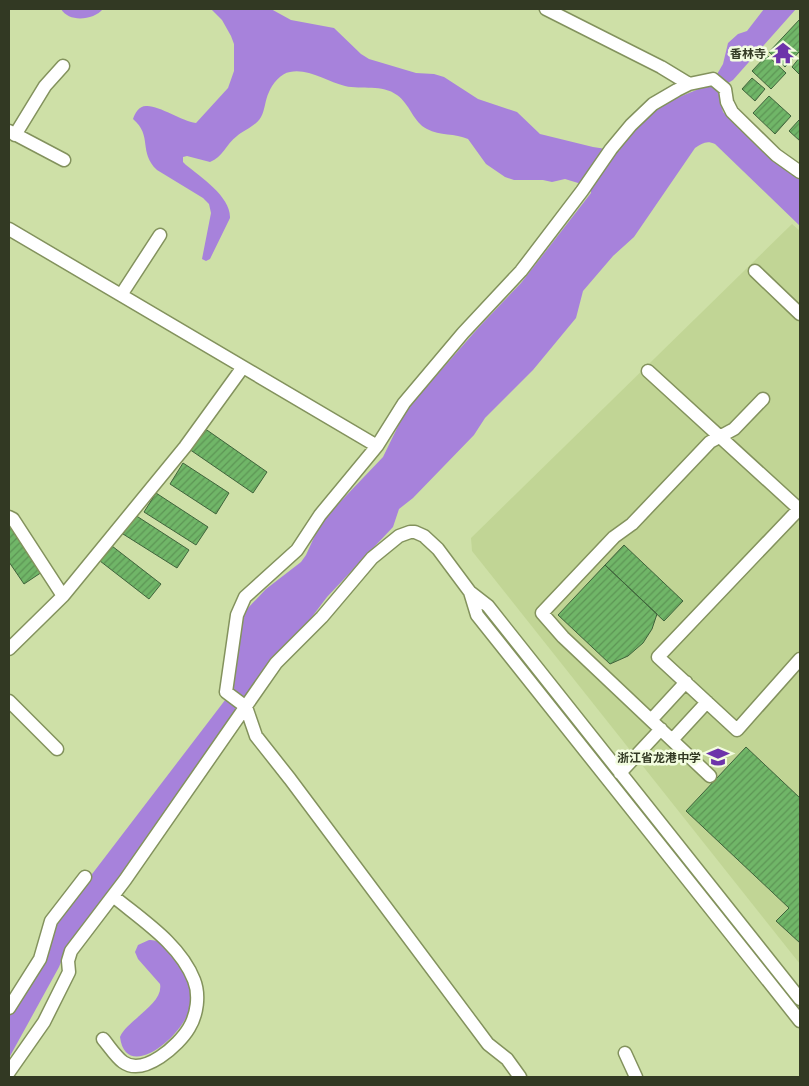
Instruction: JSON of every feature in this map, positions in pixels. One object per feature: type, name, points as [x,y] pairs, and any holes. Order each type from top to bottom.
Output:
[{"type":"street","points":[[546,9],[661,67],[689,84]]},
{"type":"street","points":[[63,66],[45,86],[12,133],[64,160]]},
{"type":"street","points":[[520,1077],[507,1059],[488,1044],[256,736],[246,707],[226,692],[237,615],[241,604],[248,595],[297,550],[320,515],[376,446],[412,393],[521,271],[582,191],[611,148],[631,124],[653,104],[689,84],[713,78],[725,89],[727,102],[732,112],[776,155],[800,172]]},
{"type":"street","points":[[9,229],[376,446]]},
{"type":"street","points":[[121,295],[160,235]]},
{"type":"street","points":[[755,271],[800,314]]},
{"type":"street","points":[[9,649],[63,596],[185,447],[243,367]]},
{"type":"street","points":[[648,371],[798,509],[658,657],[736,730],[800,660]]},
{"type":"street","points":[[710,776],[563,637],[542,613],[614,537],[632,524],[710,442],[734,429],[763,399]]},
{"type":"street","points":[[9,517],[13,519],[63,596]]},
{"type":"street","points":[[18,1077],[9,1071],[44,1022],[69,972],[68,961],[71,951],[113,896],[276,663],[322,617],[372,558],[402,534],[415,532],[424,536],[438,549],[470,592],[488,606],[800,999]]},
{"type":"street","points":[[470,592],[477,615],[800,1021]]},
{"type":"street","points":[[651,720],[686,682]]},
{"type":"street","points":[[9,701],[57,749]]},
{"type":"street","points":[[672,740],[707,702]]},
{"type":"street","points":[[620,773],[661,729]]},
{"type":"street","points":[[9,1008],[40,959],[51,921],[85,877]]},
{"type":"street","points":[[103,1039],[123,1062],[133,1065],[149,1063],[164,1055],[185,1035],[197,1007],[195,983],[179,954],[167,941],[113,896]]},
{"type":"street","points":[[625,1054],[636,1077]]},
{"type":"shaded area","points":[[61,9],[103,9],[88,18],[75,18]]},
{"type":"shaded area","points":[[211,9],[271,9],[291,20],[334,28],[361,54],[369,59],[416,73],[434,74],[444,77],[478,99],[517,112],[540,134],[593,147],[619,151],[632,129],[642,120],[672,100],[706,86],[713,81],[723,64],[728,43],[738,34],[747,31],[764,9],[796,9],[733,80],[725,85],[720,98],[723,112],[776,163],[800,179],[800,226],[715,144],[709,142],[695,148],[634,237],[613,256],[583,291],[576,318],[533,370],[485,418],[474,435],[413,498],[399,509],[393,527],[327,597],[154,826],[110,890],[69,942],[59,967],[9,1058],[9,1012],[60,916],[232,691],[239,634],[247,609],[266,589],[301,562],[321,522],[383,457],[401,420],[414,401],[479,327],[521,283],[591,193],[591,189],[588,186],[565,179],[552,182],[543,180],[514,180],[505,177],[486,164],[468,139],[437,133],[422,126],[405,103],[391,92],[378,88],[345,86],[304,72],[290,72],[277,79],[272,86],[259,120],[233,139],[218,157],[210,162],[187,156],[183,157],[183,162],[214,188],[229,210],[230,218],[210,259],[206,261],[202,259],[211,213],[209,204],[203,198],[157,170],[148,157],[143,132],[133,119],[139,109],[144,106],[151,106],[196,123],[228,88],[234,71],[234,44],[222,20]]},
{"type":"shaded area","name":"浙江省龙港中学","points":[[792,224],[800,231],[800,964],[472,551],[471,538]]},
{"type":"shaded area","points":[[149,940],[157,941],[163,945],[179,966],[186,976],[192,992],[192,998],[189,1011],[182,1025],[171,1038],[145,1055],[134,1056],[125,1051],[120,1037],[130,1024],[151,1005],[160,991],[160,984],[138,959],[135,952],[138,945]]},
{"type":"building","points":[[800,19],[800,51],[785,67],[769,52]]},
{"type":"building","points":[[767,55],[786,73],[771,89],[752,71]]},
{"type":"building","points":[[800,57],[800,75],[792,67]]},
{"type":"building","points":[[752,78],[765,89],[755,101],[742,89]]},
{"type":"building","points":[[769,96],[791,116],[775,134],[753,113]]},
{"type":"building","points":[[799,120],[800,122],[800,141],[789,131]]},
{"type":"building","points":[[204,428],[267,472],[253,493],[189,449]]},
{"type":"building","points":[[183,463],[229,493],[216,514],[170,484]]},
{"type":"building","points":[[156,493],[208,527],[196,545],[144,512]]},
{"type":"building","points":[[135,515],[189,550],[177,568],[123,534]]},
{"type":"building","points":[[12,524],[45,570],[24,584],[9,562],[9,526]]},
{"type":"building","points":[[624,545],[683,601],[664,621],[605,565]]},
{"type":"building","points":[[112,546],[161,584],[149,599],[100,561]]},
{"type":"building","points":[[605,565],[657,614],[652,629],[643,643],[628,656],[610,664],[558,615]]},
{"type":"building","points":[[746,747],[800,798],[800,943],[776,921],[789,908],[686,811]]},
{"type":"place","name":"香林寺","points":[[783,53]]},
{"type":"place","name":"浙江省龙港中学","points":[[718,757]]}]
